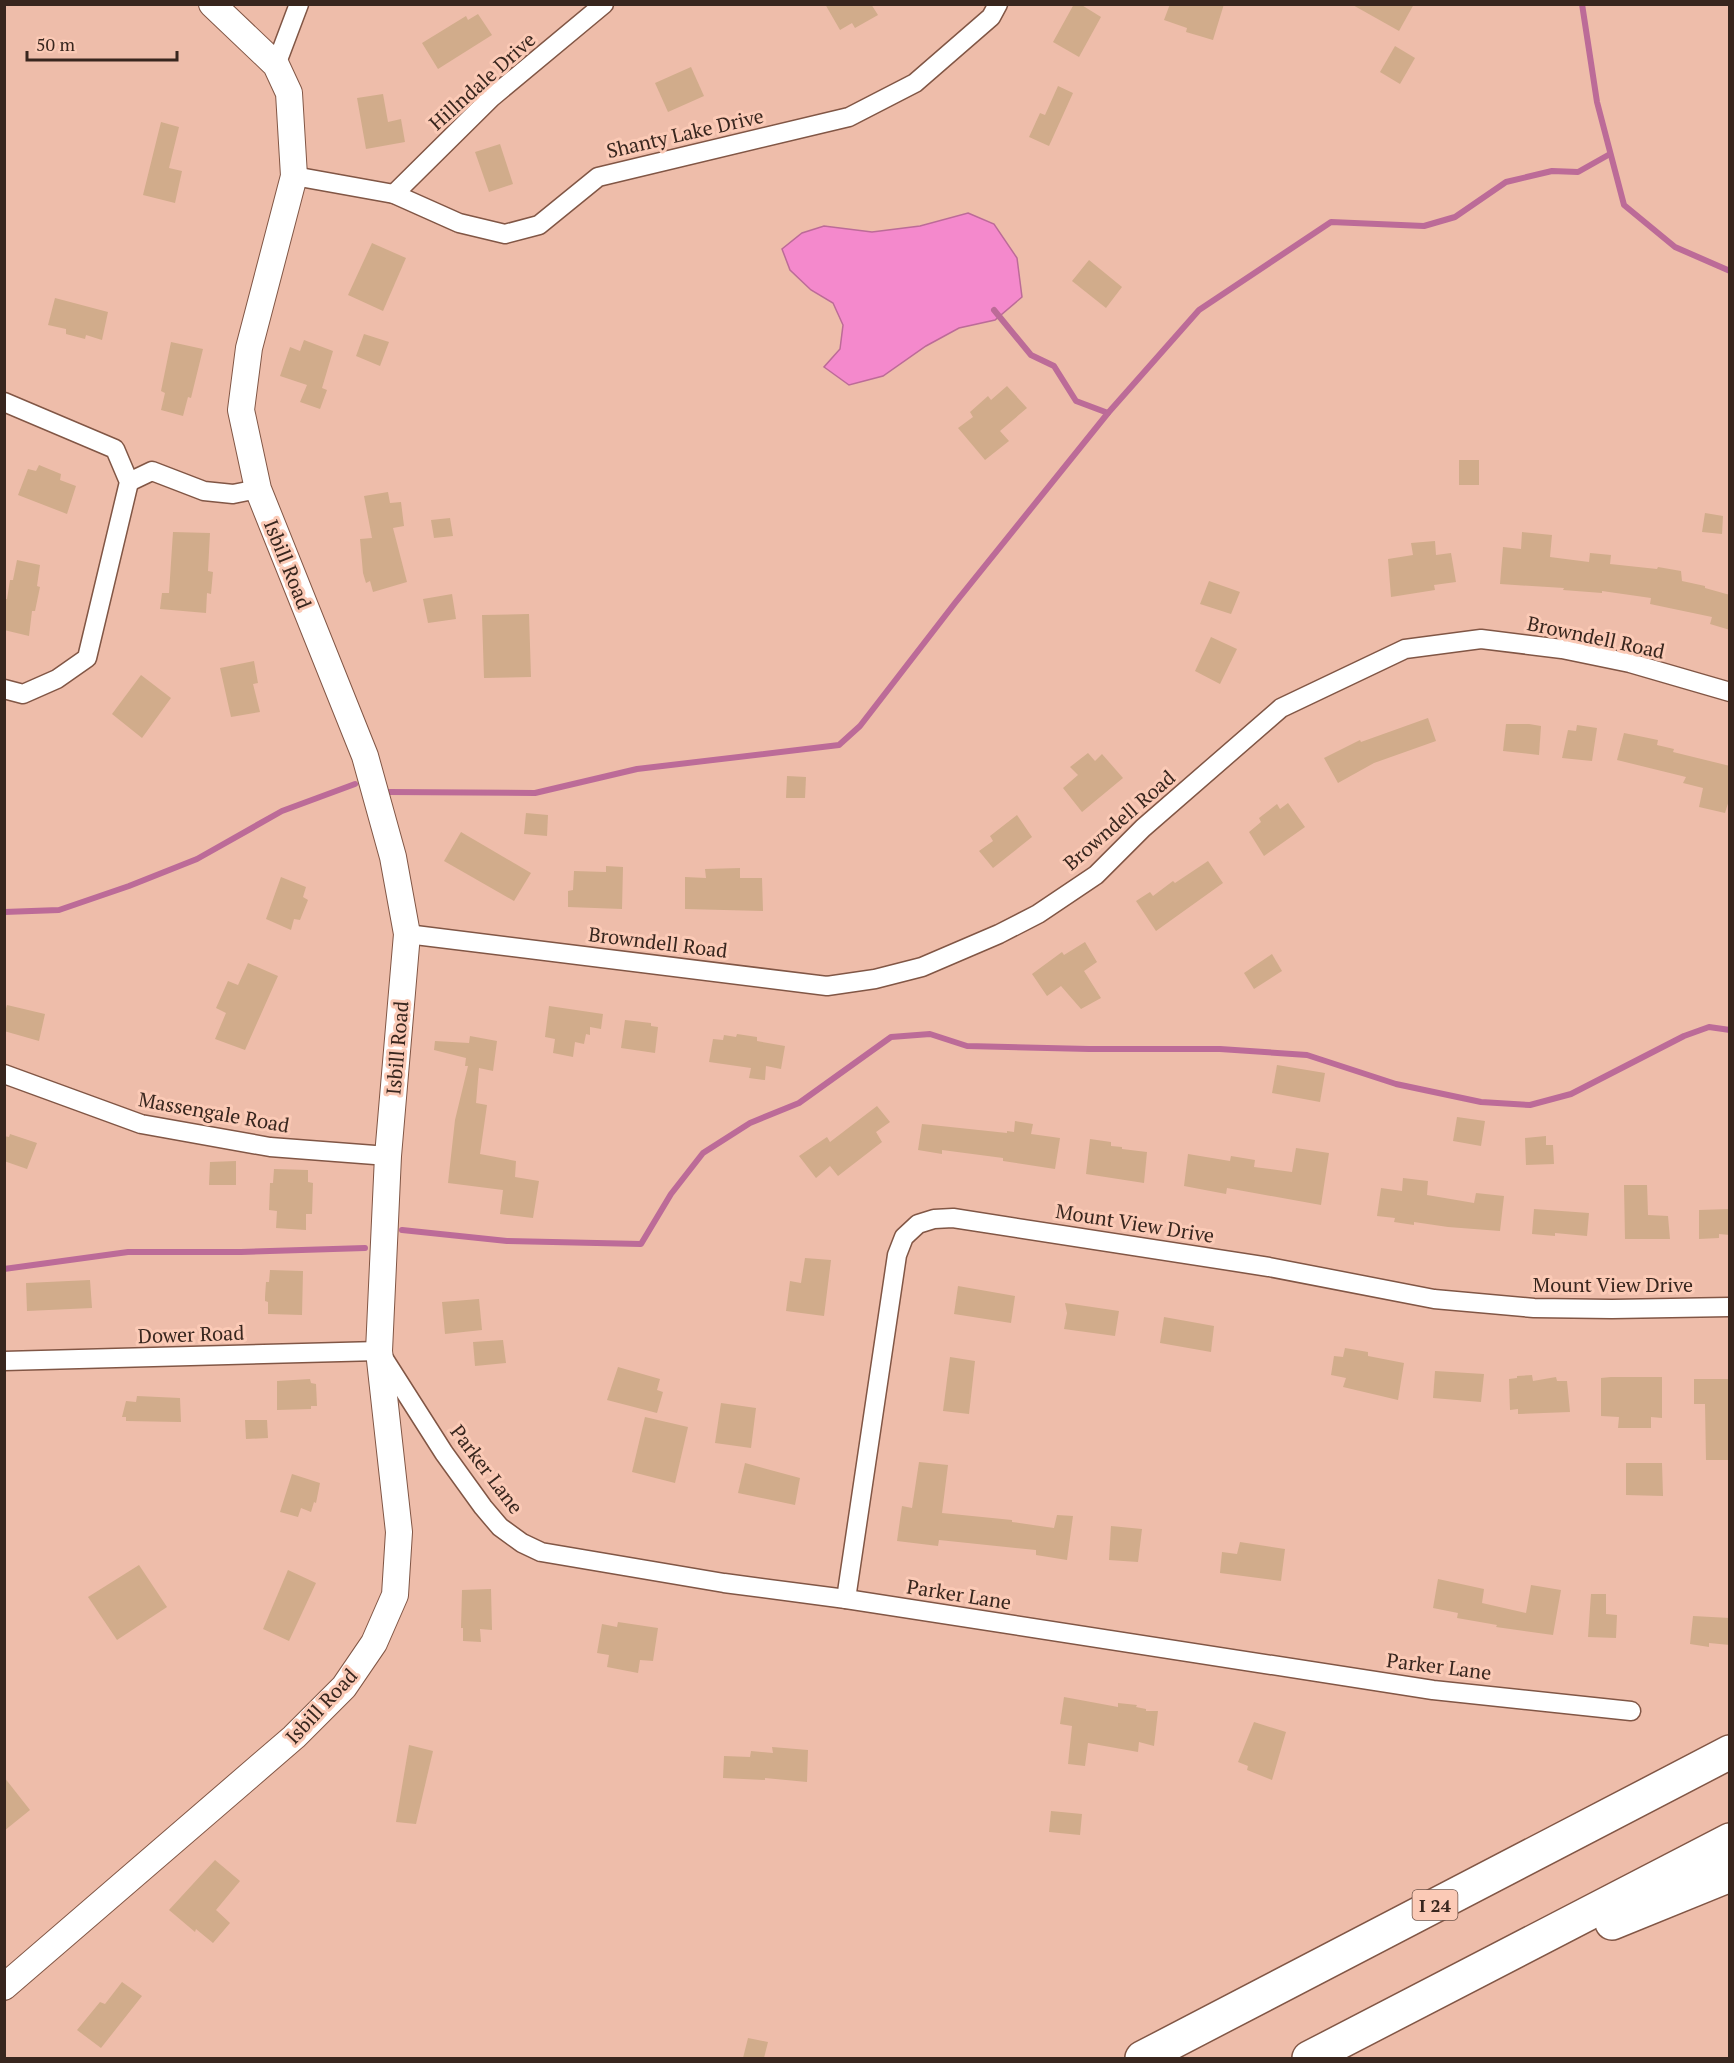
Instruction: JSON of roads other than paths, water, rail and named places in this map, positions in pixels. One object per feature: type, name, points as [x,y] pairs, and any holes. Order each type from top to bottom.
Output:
[{"type":"highway","name":"I 24","points":[[1142,2058],[1730,1752]]},
{"type":"highway","points":[[1309,2058],[1730,1840]]},
{"type":"highway","points":[[1413,2004],[1730,1875]]},
{"type":"street","name":"Isbill Road","points":[[4,1987],[294,1737],[344,1687],[374,1643],[395,1595],[399,1532],[379,1351],[388,1156],[407,934],[393,857],[365,756],[258,489],[241,410],[249,348],[294,176],[290,93],[276,65],[212,4]]},
{"type":"street","points":[[276,65],[299,4]]},
{"type":"street","name":"Hillndale Drive","points":[[394,194],[491,98],[604,4]]},
{"type":"street","name":"Shanty Lake Drive","points":[[294,176],[394,194],[459,223],[506,234],[539,225],[598,177],[849,117],[915,83],[991,17],[998,4]]},
{"type":"street","points":[[4,402],[115,450],[129,482],[87,658],[57,679],[22,694],[4,689]]},
{"type":"street","points":[[129,482],[152,471],[204,491],[233,494],[258,489]]},
{"type":"street","name":"Browndell Road","points":[[407,934],[827,986],[875,979],[922,967],[999,934],[1038,914],[1096,875],[1147,825],[1281,708],[1405,649],[1481,639],[1550,647],[1630,663],[1730,692]]},
{"type":"street","name":"Massengale Road","points":[[4,1074],[141,1124],[270,1147],[388,1156]]},
{"type":"street","name":"Mount View Drive","points":[[846,1599],[897,1256],[904,1237],[918,1224],[934,1219],[953,1218],[1269,1267],[1434,1299],[1534,1308],[1730,1306]]},
{"type":"street","name":"Dower Road","points":[[4,1361],[379,1351]]},
{"type":"street","name":"Parker Lane","points":[[379,1351],[444,1453],[483,1507],[500,1527],[522,1543],[541,1552],[724,1583],[846,1599],[1433,1690],[1631,1711]]},
{"type":"waterway","points":[[1582,4],[1597,102],[1624,205],[1675,247],[1730,271]]},
{"type":"waterway","points":[[389,792],[535,793],[637,769],[839,745],[860,726],[955,603],[1108,413],[1199,310],[1331,222],[1424,226],[1455,217],[1506,182],[1552,171],[1578,172],[1610,154]]},
{"type":"waterway","points":[[994,310],[1031,355],[1054,366],[1076,401],[1108,413]]},
{"type":"waterway","points":[[4,912],[59,910],[129,886],[197,859],[282,811],[355,784]]},
{"type":"waterway","points":[[402,1230],[507,1241],[641,1244],[671,1194],[703,1153],[750,1123],[799,1103],[891,1037],[930,1034],[967,1046],[1220,1049],[1307,1055],[1396,1084],[1481,1102],[1530,1105],[1571,1094],[1684,1036],[1709,1027],[1730,1030]]},
{"type":"waterway","points":[[4,1269],[128,1252],[241,1252],[365,1248]]}]
